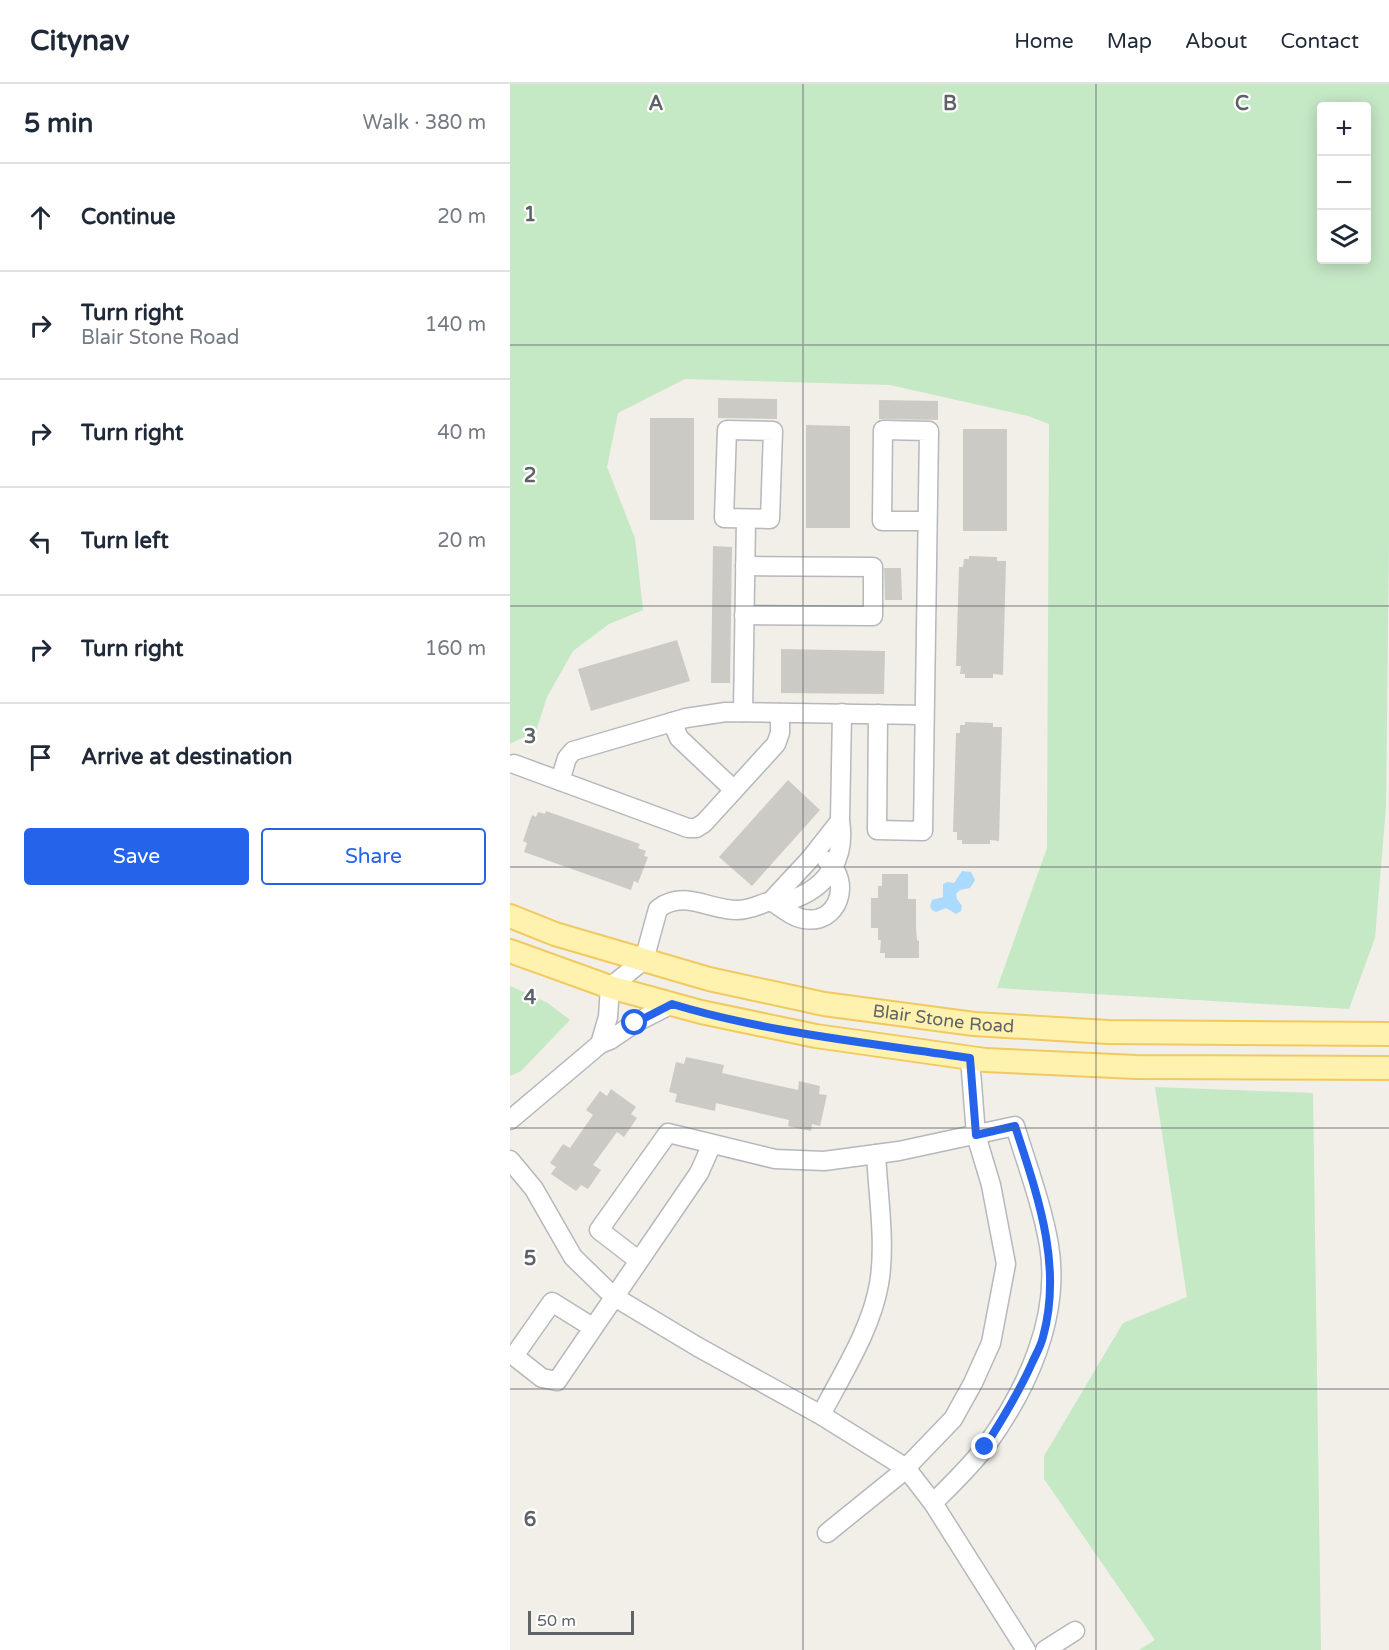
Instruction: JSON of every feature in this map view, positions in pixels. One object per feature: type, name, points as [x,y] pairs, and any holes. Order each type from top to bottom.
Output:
[{"type":"main road","name":"Blair Stone Road","points":[[510,916],[555,934],[709,979],[824,1004],[974,1024],[1108,1032],[1389,1034]]},
{"type":"main road","name":"Blair Stone Road","points":[[510,951],[610,987],[701,1012],[816,1036],[970,1058],[1136,1067],[1389,1068]]},
{"type":"street","points":[[727,430],[773,431],[770,519],[746,519],[724,518],[727,430]]},
{"type":"street","points":[[878,714],[877,830],[923,831],[924,715],[927,521],[928,430],[883,430],[882,520],[927,521]]},
{"type":"street","points":[[743,712],[746,519]]},
{"type":"street","points":[[744,615],[873,616],[873,567],[745,566]]},
{"type":"street","points":[[560,781],[567,758],[573,751],[672,722],[726,712],[924,715]]},
{"type":"street","points":[[514,765],[688,828],[696,828],[704,823],[776,744],[780,733],[780,712]]},
{"type":"street","points":[[600,1044],[608,1017],[610,987],[644,960],[653,921],[658,909],[664,904],[675,900],[685,900],[729,910],[740,910],[771,901],[794,899],[826,877],[842,843],[840,821],[842,713]]},
{"type":"street","points":[[672,722],[679,738],[734,790]]},
{"type":"street","points":[[771,901],[840,821]]},
{"type":"street","points":[[771,901],[797,917],[806,919],[828,914],[837,905],[840,893],[839,878],[833,866],[815,852]]},
{"type":"street","points":[[510,1120],[600,1044],[672,1004]]},
{"type":"street","points":[[827,1533],[906,1467],[953,1419],[991,1343],[1006,1264],[991,1185],[976,1135],[970,1058]]},
{"type":"street","points":[[638,1260],[599,1230],[668,1133],[775,1159],[824,1161],[876,1154],[1015,1126],[1035,1190],[1049,1247],[1050,1298],[1043,1338],[1020,1391],[985,1447],[933,1503]]},
{"type":"street","points":[[592,1327],[552,1302],[514,1356],[542,1378],[557,1381],[699,1173],[712,1144]]},
{"type":"street","points":[[821,1415],[873,1311],[879,1284],[882,1260],[876,1154]]},
{"type":"street","points":[[510,1160],[534,1189],[573,1257],[613,1296],[698,1347],[821,1415],[906,1467],[933,1503],[1026,1650]]},
{"type":"street","points":[[1045,1650],[1075,1631]]},
{"type":"green space","points":[[510,84],[1389,84],[1389,540],[1386,807],[1375,938],[1349,1009],[997,988],[1047,848],[1049,424],[1028,416],[890,385],[685,379],[618,413],[607,467],[635,538],[643,610],[609,624],[573,651],[547,697],[536,731],[510,744]]},
{"type":"green space","points":[[510,986],[546,1002],[570,1020],[521,1071],[510,1076]]},
{"type":"green space","points":[[1155,1087],[1313,1093],[1321,1650],[1139,1650],[1155,1640],[1044,1479],[1044,1456],[1123,1323],[1187,1297]]},
{"type":"water","points":[[962,871],[971,872],[975,880],[970,888],[960,890],[956,894],[962,906],[961,911],[956,914],[946,908],[936,912],[932,910],[930,906],[932,900],[943,897],[943,884],[954,883]]},
{"type":"building","points":[[718,398],[777,399],[777,419],[718,418]]},
{"type":"building","points":[[879,400],[938,401],[938,420],[879,419]]},
{"type":"building","points":[[650,418],[694,418],[694,520],[650,520]]},
{"type":"building","points":[[806,425],[850,426],[850,528],[806,528]]},
{"type":"building","points":[[963,429],[1007,429],[1007,531],[963,531]]},
{"type":"building","points":[[713,546],[732,547],[730,683],[711,683]]},
{"type":"building","points":[[969,556],[997,557],[997,561],[1006,561],[1003,675],[993,674],[993,678],[965,678],[965,674],[960,674],[961,666],[956,666],[959,567],[963,567],[964,559],[969,559]]},
{"type":"building","points":[[884,568],[901,568],[902,600],[885,600]]},
{"type":"building","points":[[677,640],[690,681],[591,711],[578,669]]},
{"type":"building","points":[[781,649],[885,651],[884,694],[781,693]]},
{"type":"building","points":[[965,722],[993,723],[993,727],[1002,727],[999,841],[990,840],[990,844],[962,844],[962,840],[957,840],[957,832],[953,832],[956,733],[960,733],[960,725],[965,725]]},
{"type":"building","points":[[788,780],[820,810],[752,886],[719,857]]},
{"type":"building","points":[[546,811],[640,844],[638,848],[646,851],[644,856],[648,857],[638,883],[634,881],[631,890],[524,852],[527,843],[523,841],[532,815],[536,817],[538,812],[545,814]]},
{"type":"building","points":[[882,874],[908,874],[908,899],[916,899],[919,958],[885,958],[885,953],[880,953],[881,940],[878,940],[878,928],[871,928],[871,898],[878,898],[878,886],[882,886]]},
{"type":"building","points":[[686,1057],[724,1065],[722,1073],[798,1090],[799,1081],[820,1086],[819,1094],[827,1095],[820,1126],[812,1124],[811,1131],[788,1126],[789,1120],[716,1103],[715,1111],[675,1102],[677,1094],[669,1092],[676,1062],[684,1064]]},
{"type":"building","points":[[611,1089],[636,1107],[631,1114],[637,1118],[624,1137],[617,1132],[593,1165],[601,1170],[588,1189],[581,1185],[576,1191],[551,1174],[556,1167],[550,1163],[563,1144],[570,1148],[593,1115],[586,1110],[600,1091],[607,1096]]},
{"type":"route","points":[[635,1023],[672,1004],[816,1036],[970,1058],[976,1135],[1015,1126],[1035,1190],[1049,1247],[1050,1298],[1043,1338],[1020,1391],[985,1447]]}]
